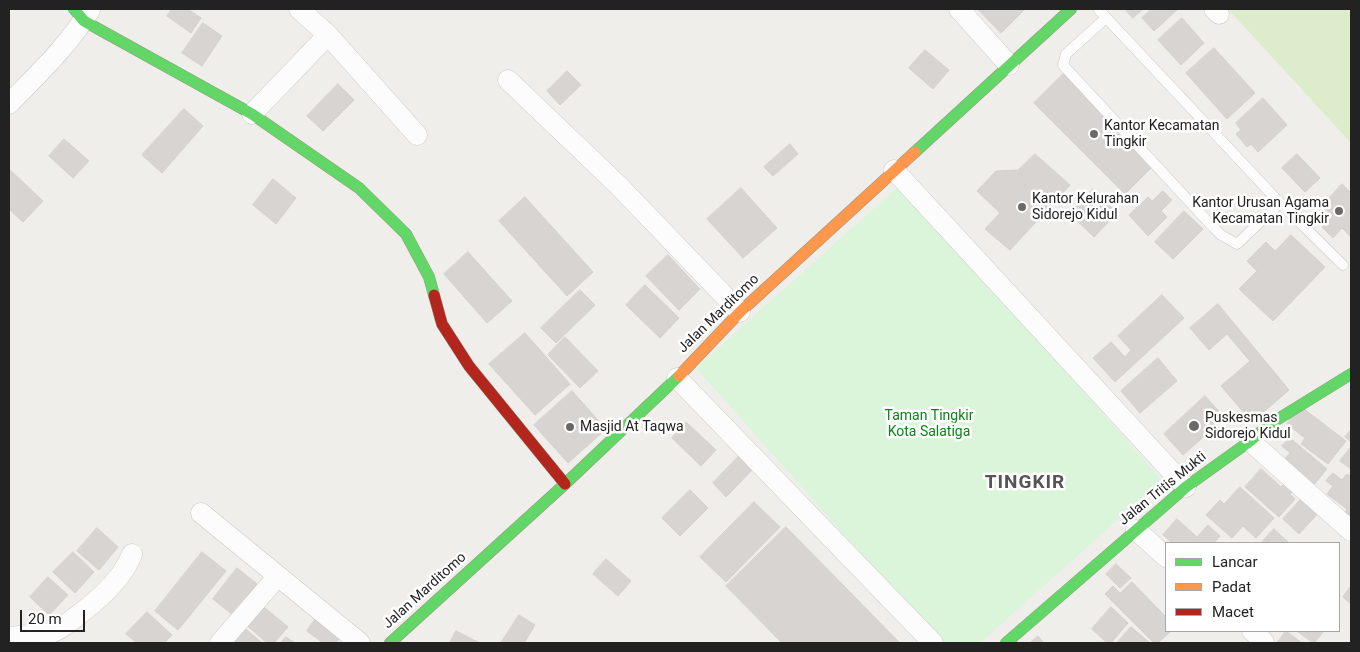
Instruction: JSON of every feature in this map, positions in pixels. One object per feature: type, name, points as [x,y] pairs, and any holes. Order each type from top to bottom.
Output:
[{"type":"street","points":[[299,9],[328,35],[417,135]]},
{"type":"street","points":[[960,9],[1009,65]]},
{"type":"street","name":"Jalan Marditomo","points":[[390,643],[565,484],[677,378],[740,312],[1071,9]]},
{"type":"street","points":[[9,104],[48,64],[83,13],[252,114],[359,188],[406,234],[429,277],[442,324],[469,366],[565,484]]},
{"type":"street","points":[[252,114],[328,35]]},
{"type":"street","points":[[508,80],[618,185],[740,312]]},
{"type":"street","points":[[894,170],[1186,487]]},
{"type":"street","name":"Jalan Tritis Mukti","points":[[1006,643],[1186,487],[1250,441],[1270,424],[1351,374]]},
{"type":"street","points":[[677,378],[933,643]]},
{"type":"street","points":[[1250,441],[1351,531]]},
{"type":"street","points":[[201,513],[360,643]]},
{"type":"street","points":[[1136,530],[1165,556]]},
{"type":"street","points":[[9,637],[51,633],[61,628],[119,579],[128,567],[132,554]]},
{"type":"street","points":[[220,643],[278,576]]},
{"type":"lane","points":[[1098,9],[1280,203],[1342,266]]},
{"type":"lane","points":[[1106,18],[1066,54],[1063,66],[1213,227],[1221,235],[1237,244],[1280,203]]},
{"type":"green space","points":[[1228,9],[1351,9],[1351,143]]},
{"type":"green space","name":"Taman Tingkir Kota Salatiga","points":[[900,185],[1162,480],[980,643],[940,643],[696,368]]},
{"type":"building","points":[[172,9],[188,9],[201,18],[191,33],[167,16]]},
{"type":"building","points":[[978,9],[1025,9],[1001,33]]},
{"type":"building","points":[[1125,9],[1143,9],[1133,18]]},
{"type":"building","points":[[1152,9],[1178,9],[1154,31],[1142,18]]},
{"type":"building","points":[[1182,18],[1204,43],[1181,65],[1158,40]]},
{"type":"building","points":[[203,23],[222,36],[202,66],[182,53]]},
{"type":"building","points":[[1214,48],[1255,93],[1227,119],[1186,73]]},
{"type":"building","points":[[925,50],[949,70],[933,89],[909,68]]},
{"type":"building","points":[[567,71],[581,85],[560,105],[547,91]]},
{"type":"building","name":"Kantor Kecamatan Tingkir","points":[[1063,74],[1154,165],[1125,194],[1034,103]]},
{"type":"building","points":[[338,84],[354,100],[323,131],[307,116]]},
{"type":"building","points":[[1263,98],[1287,125],[1258,152],[1251,144],[1247,147],[1236,134],[1241,130],[1236,123]]},
{"type":"building","points":[[184,109],[203,126],[162,173],[142,155]]},
{"type":"building","points":[[64,139],[89,161],[73,178],[49,156]]},
{"type":"building","points":[[790,144],[798,154],[773,176],[764,167]]},
{"type":"building","name":"Kantor Kelurahan Sidorejo Kidul","points":[[1035,154],[1070,185],[1010,250],[985,229],[1000,213],[977,191],[996,171],[1018,170]]},
{"type":"building","points":[[1297,154],[1320,178],[1305,192],[1282,168]]},
{"type":"building","points":[[9,169],[43,201],[23,222],[9,209]]},
{"type":"building","points":[[273,179],[296,198],[276,224],[253,205]]},
{"type":"building","name":"Kantor Urusan Agama Kecamatan Tingkir","points":[[1342,184],[1351,193],[1351,237],[1342,228],[1333,238],[1322,227],[1333,216],[1322,206]]},
{"type":"building","points":[[741,188],[777,228],[743,258],[707,219]]},
{"type":"building","points":[[1093,189],[1117,213],[1094,237],[1070,214]]},
{"type":"building","points":[[1163,191],[1172,200],[1161,211],[1167,217],[1148,236],[1129,215],[1148,197],[1152,201]]},
{"type":"building","points":[[525,197],[593,272],[567,296],[499,221]]},
{"type":"building","points":[[1184,211],[1203,229],[1173,259],[1155,242]]},
{"type":"building","points":[[1291,235],[1325,267],[1273,321],[1239,289],[1257,271],[1247,261],[1266,242],[1275,251]]},
{"type":"building","points":[[468,252],[512,301],[487,323],[444,274]]},
{"type":"building","points":[[668,255],[700,289],[679,310],[646,276]]},
{"type":"building","points":[[645,285],[679,318],[660,338],[626,305]]},
{"type":"building","points":[[580,290],[595,305],[556,343],[541,328]]},
{"type":"building","points":[[1162,295],[1184,318],[1115,382],[1093,358],[1111,342],[1125,357],[1131,350],[1118,336]]},
{"type":"building","points":[[1218,304],[1289,390],[1252,422],[1221,386],[1250,361],[1227,334],[1209,350],[1190,328]]},
{"type":"building","points":[[525,333],[570,384],[535,415],[489,364]]},
{"type":"building","points":[[565,337],[598,371],[580,388],[548,355]]},
{"type":"building","points":[[1158,358],[1177,381],[1140,413],[1121,391]]},
{"type":"building","name":"Masjid At Taqwa","points":[[572,391],[606,429],[568,463],[534,425]]},
{"type":"building","name":"Puskesmas Sidorejo Kidul","points":[[1205,396],[1225,418],[1183,455],[1164,434]]},
{"type":"building","points":[[1300,406],[1346,441],[1328,464],[1301,444],[1305,438],[1287,424]]},
{"type":"building","points":[[686,422],[716,450],[701,466],[672,438]]},
{"type":"building","points":[[1351,430],[1351,442],[1345,437]]},
{"type":"building","points":[[1290,438],[1327,469],[1312,487],[1282,462],[1290,453],[1282,446]]},
{"type":"building","points":[[1351,447],[1351,469],[1340,461]]},
{"type":"building","points":[[739,456],[752,470],[726,497],[713,483]]},
{"type":"building","points":[[1261,469],[1281,487],[1289,479],[1297,487],[1290,494],[1295,499],[1279,517],[1245,487]]},
{"type":"building","points":[[1333,473],[1342,480],[1347,474],[1351,477],[1351,520],[1344,514],[1347,509],[1327,494],[1333,486],[1326,481]]},
{"type":"building","points":[[1240,487],[1274,518],[1256,538],[1243,526],[1232,538],[1206,515],[1220,500],[1224,504]]},
{"type":"building","points":[[690,490],[708,508],[680,536],[662,518]]},
{"type":"building","points":[[1304,496],[1320,511],[1299,534],[1283,519]]},
{"type":"building","points":[[754,502],[780,527],[726,582],[700,557]]},
{"type":"building","points":[[1177,519],[1197,537],[1208,525],[1220,536],[1215,542],[1171,542],[1163,535]]},
{"type":"building","points":[[786,527],[900,643],[782,643],[726,586]]},
{"type":"building","points":[[97,528],[118,547],[99,570],[77,551]]},
{"type":"building","points":[[1274,529],[1288,542],[1262,542]]},
{"type":"building","points":[[73,552],[94,572],[75,593],[53,572]]},
{"type":"building","points":[[202,552],[226,571],[178,630],[155,611]]},
{"type":"building","points":[[606,559],[631,581],[618,596],[593,574]]},
{"type":"building","points":[[1116,564],[1131,578],[1120,588],[1106,574]]},
{"type":"building","points":[[237,568],[257,584],[233,615],[213,599]]},
{"type":"building","points":[[48,577],[68,595],[49,615],[30,597]]},
{"type":"building","points":[[1132,582],[1165,616],[1165,632],[1170,632],[1158,643],[1154,643],[1105,594],[1113,586],[1120,593]]},
{"type":"building","points":[[1351,586],[1351,604],[1343,597]]},
{"type":"building","points":[[259,603],[288,627],[274,643],[267,643],[243,622]]},
{"type":"building","points":[[1111,607],[1128,623],[1111,643],[1107,643],[1092,629]]},
{"type":"building","points":[[147,612],[172,635],[164,643],[137,643],[126,634]]},
{"type":"building","points":[[519,615],[535,625],[524,643],[501,643]]},
{"type":"building","points":[[316,618],[341,637],[336,643],[323,643],[307,631]]},
{"type":"building","points":[[240,624],[262,643],[224,643]]},
{"type":"building","points":[[1131,627],[1150,643],[1117,643]]},
{"type":"building","points":[[456,631],[480,643],[450,643]]},
{"type":"building","points":[[1285,632],[1287,632],[1302,643],[1277,643]]},
{"type":"building","points":[[1298,632],[1323,632],[1314,643]]},
{"type":"building","points":[[1038,636],[1044,643],[1030,643]]},
{"type":"building","points":[[286,637],[295,643],[281,643]]},
{"type":"traffic: fast","points":[[74,9],[84,21],[252,114],[359,188],[406,234],[429,277],[434,295]]},
{"type":"traffic: fast","points":[[915,152],[1071,9]]},
{"type":"traffic: fast","points":[[1006,643],[1186,487],[1250,441],[1270,424],[1351,374]]},
{"type":"traffic: fast","points":[[390,643],[565,484],[679,376]]},
{"type":"traffic: slow","points":[[679,376],[740,312],[915,152]]},
{"type":"traffic: jam","points":[[434,295],[442,324],[469,366],[565,484]]},
{"type":"place","name":"Kantor Kecamatan Tingkir","points":[[1094,134]]},
{"type":"place","name":"Kantor Kelurahan Sidorejo Kidul","points":[[1022,207]]},
{"type":"place","name":"Kantor Urusan Agama Kecamatan Tingkir","points":[[1339,211]]},
{"type":"place","name":"Puskesmas Sidorejo Kidul","points":[[1194,426]]},
{"type":"place","name":"Masjid At Taqwa","points":[[570,427]]},
{"type":"district","name":"TINGKIR","points":[[1025,483]]}]
